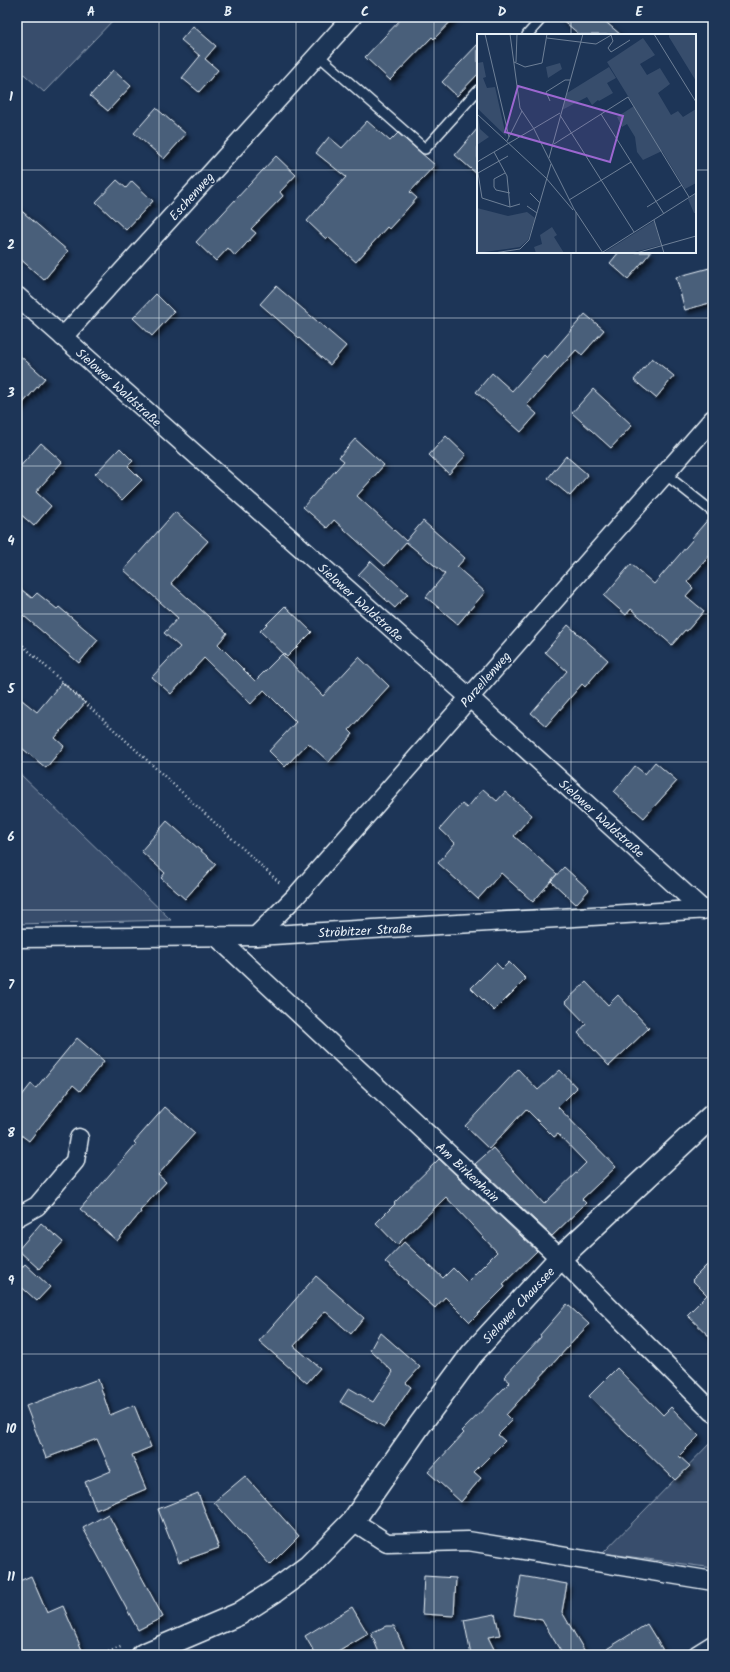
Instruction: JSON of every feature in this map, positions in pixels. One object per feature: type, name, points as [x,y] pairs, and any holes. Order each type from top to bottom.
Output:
[{"type":"main road","name":"Sielower Chaussee","points":[[143,1655],[239,1614],[275,1591],[309,1566],[353,1521],[419,1426],[472,1354],[560,1258],[713,1115]]},
{"type":"street","name":"Eschenweg","points":[[63,337],[352,17]]},
{"type":"street","name":"Sielower Waldstraße","points":[[17,296],[708,909]]},
{"type":"street","name":"Parzellenweg","points":[[256,936],[295,897],[713,419]]},
{"type":"street","name":"Ströbitzer Straße","points":[[17,938],[256,936],[708,909]]},
{"type":"street","name":"Am Birkenhain","points":[[217,937],[560,1258],[713,1412]]},
{"type":"street","points":[[17,1217],[37,1206],[75,1161],[79,1138]]},
{"type":"street","points":[[353,1521],[387,1543],[468,1540],[713,1581]]},
{"type":"street","points":[[697,1655],[713,1645]]},
{"type":"lane","points":[[528,34],[543,17]]},
{"type":"lane","points":[[318,55],[425,149],[477,91]]},
{"type":"lane","points":[[665,474],[713,512]]},
{"type":"path","points":[[17,640],[295,897]]},
{"type":"shaded area","points":[[17,17],[116,17],[44,92],[17,68]]},
{"type":"shaded area","points":[[17,771],[171,920],[17,924]]},
{"type":"shaded area","points":[[713,1440],[713,1568],[603,1553]]},
{"type":"building","points":[[403,17],[455,17],[434,39],[432,37],[390,80],[365,57]]},
{"type":"building","points":[[559,17],[600,17],[620,34],[579,34]]},
{"type":"building","points":[[193,26],[216,46],[205,59],[218,70],[199,92],[182,78],[200,56],[181,40]]},
{"type":"building","points":[[477,45],[477,75],[457,96],[442,82]]},
{"type":"building","points":[[113,70],[131,86],[108,111],[90,96]]},
{"type":"building","points":[[156,108],[186,134],[164,159],[134,133]]},
{"type":"building","points":[[367,121],[390,141],[398,133],[435,165],[410,192],[417,198],[389,229],[387,227],[356,262],[328,237],[326,239],[307,221],[346,177],[316,153],[329,137],[342,148]]},
{"type":"building","points":[[477,129],[477,174],[455,155]]},
{"type":"building","points":[[276,156],[296,175],[280,192],[283,196],[251,229],[256,233],[235,256],[228,248],[216,261],[196,242]]},
{"type":"building","points":[[117,180],[126,188],[132,181],[153,201],[126,230],[96,202]]},
{"type":"building","points":[[17,207],[68,251],[44,280],[17,256]]},
{"type":"building","points":[[618,253],[650,253],[628,279],[610,263]]},
{"type":"building","points":[[713,267],[713,302],[685,310],[676,277]]},
{"type":"building","points":[[276,286],[346,346],[330,365],[260,304]]},
{"type":"building","points":[[156,294],[174,312],[152,336],[133,318]]},
{"type":"building","points":[[585,314],[604,330],[582,355],[576,350],[527,405],[537,414],[521,432],[476,392],[492,373],[512,391],[544,355],[547,358]]},
{"type":"building","points":[[17,353],[45,378],[17,410]]},
{"type":"building","points":[[652,358],[674,376],[656,398],[634,380]]},
{"type":"building","points":[[593,389],[632,425],[611,448],[572,413]]},
{"type":"building","points":[[446,436],[466,455],[449,474],[429,455]]},
{"type":"building","points":[[355,439],[384,465],[357,496],[406,541],[423,521],[465,558],[457,567],[485,592],[458,624],[426,597],[445,574],[406,542],[385,566],[334,520],[327,528],[303,507],[344,461],[339,457]]},
{"type":"building","points":[[41,443],[62,462],[36,492],[51,506],[34,526],[18,512],[17,513],[17,470]]},
{"type":"building","points":[[120,448],[133,461],[128,466],[142,480],[122,500],[95,474]]},
{"type":"building","points":[[566,456],[588,475],[570,496],[548,478]]},
{"type":"building","points":[[175,512],[208,541],[171,583],[227,633],[218,644],[255,681],[282,654],[323,696],[359,657],[389,686],[349,730],[353,734],[329,762],[308,743],[285,767],[269,751],[296,722],[264,690],[251,704],[204,658],[171,694],[152,677],[180,647],[164,633],[178,618],[124,570]]},
{"type":"building","points":[[710,517],[713,518],[713,556],[711,554],[687,582],[693,588],[686,596],[704,611],[687,631],[685,630],[672,645],[631,609],[626,615],[604,596],[631,564],[654,584]]},
{"type":"building","points":[[371,561],[408,594],[395,608],[358,575]]},
{"type":"building","points":[[17,586],[32,598],[37,593],[57,609],[59,607],[98,640],[79,663],[17,610]]},
{"type":"building","points":[[285,606],[312,632],[287,657],[260,631]]},
{"type":"building","points":[[568,625],[608,660],[585,687],[582,684],[546,726],[531,713],[567,671],[545,652]]},
{"type":"building","points":[[62,682],[85,703],[55,738],[64,746],[46,768],[17,744],[17,696],[37,712]]},
{"type":"building","points":[[655,762],[677,781],[644,818],[614,792],[635,766],[645,774]]},
{"type":"building","points":[[483,789],[497,801],[505,792],[532,815],[514,836],[557,874],[533,902],[501,873],[478,899],[438,863],[455,843],[440,829],[462,804],[467,808]]},
{"type":"building","points":[[167,821],[216,864],[185,899],[161,878],[165,873],[141,851]]},
{"type":"building","points":[[564,867],[589,890],[576,904],[551,881]]},
{"type":"building","points":[[509,962],[526,979],[494,1011],[471,988],[496,963],[502,969]]},
{"type":"building","points":[[586,982],[608,1005],[618,995],[649,1028],[609,1066],[578,1033],[586,1024],[565,1002]]},
{"type":"building","points":[[77,1038],[104,1061],[80,1091],[73,1085],[29,1141],[17,1132],[17,1102],[31,1084],[36,1088]]},
{"type":"building","points":[[518,1069],[538,1090],[560,1070],[577,1088],[558,1107],[616,1167],[582,1199],[586,1203],[552,1236],[475,1164],[493,1148],[544,1204],[586,1163],[558,1134],[554,1137],[526,1109],[489,1149],[465,1126]]},
{"type":"building","points":[[165,1107],[195,1133],[158,1175],[166,1182],[140,1211],[141,1212],[117,1241],[80,1209],[136,1144],[134,1142]]},
{"type":"building","points":[[439,1159],[537,1251],[503,1284],[505,1287],[470,1322],[445,1297],[435,1308],[385,1262],[404,1242],[443,1278],[453,1268],[467,1282],[497,1252],[446,1197],[397,1245],[376,1223],[395,1204],[394,1203]]},
{"type":"building","points":[[41,1223],[63,1242],[39,1269],[18,1250]]},
{"type":"building","points":[[713,1259],[713,1340],[687,1315],[707,1295],[692,1280]]},
{"type":"building","points":[[25,1264],[50,1287],[37,1301],[17,1283],[17,1273]]},
{"type":"building","points":[[316,1276],[364,1318],[351,1334],[325,1311],[294,1346],[320,1368],[307,1383],[259,1341]]},
{"type":"building","points":[[567,1304],[589,1324],[506,1415],[512,1421],[498,1435],[505,1441],[474,1472],[481,1478],[461,1502],[428,1472],[464,1433],[462,1431],[510,1382],[504,1377],[541,1337],[540,1335]]},
{"type":"building","points":[[380,1332],[420,1367],[406,1383],[411,1387],[384,1427],[340,1402],[349,1388],[373,1402],[393,1372],[370,1350]]},
{"type":"building","points":[[617,1368],[663,1415],[671,1407],[699,1436],[679,1456],[690,1466],[675,1480],[589,1396]]},
{"type":"building","points":[[98,1379],[110,1415],[134,1405],[151,1447],[132,1455],[146,1489],[96,1510],[85,1482],[111,1471],[97,1439],[46,1458],[26,1406]]},
{"type":"building","points":[[245,1476],[299,1536],[270,1565],[214,1502]]},
{"type":"building","points":[[198,1493],[219,1548],[179,1562],[158,1509]]},
{"type":"building","points":[[108,1514],[163,1617],[138,1630],[83,1528]]},
{"type":"building","points":[[31,1576],[47,1613],[63,1606],[82,1650],[70,1655],[17,1655],[17,1582]]},
{"type":"building","points":[[424,1576],[456,1578],[454,1616],[422,1614]]},
{"type":"building","points":[[521,1576],[567,1584],[562,1612],[587,1655],[563,1655],[542,1620],[514,1615]]},
{"type":"building","points":[[352,1607],[368,1634],[333,1655],[316,1655],[305,1636]]},
{"type":"building","points":[[495,1614],[500,1635],[488,1637],[497,1655],[471,1655],[464,1620]]},
{"type":"building","points":[[647,1624],[666,1655],[597,1655]]},
{"type":"building","points":[[386,1626],[394,1626],[407,1655],[380,1655],[371,1633]]}]
